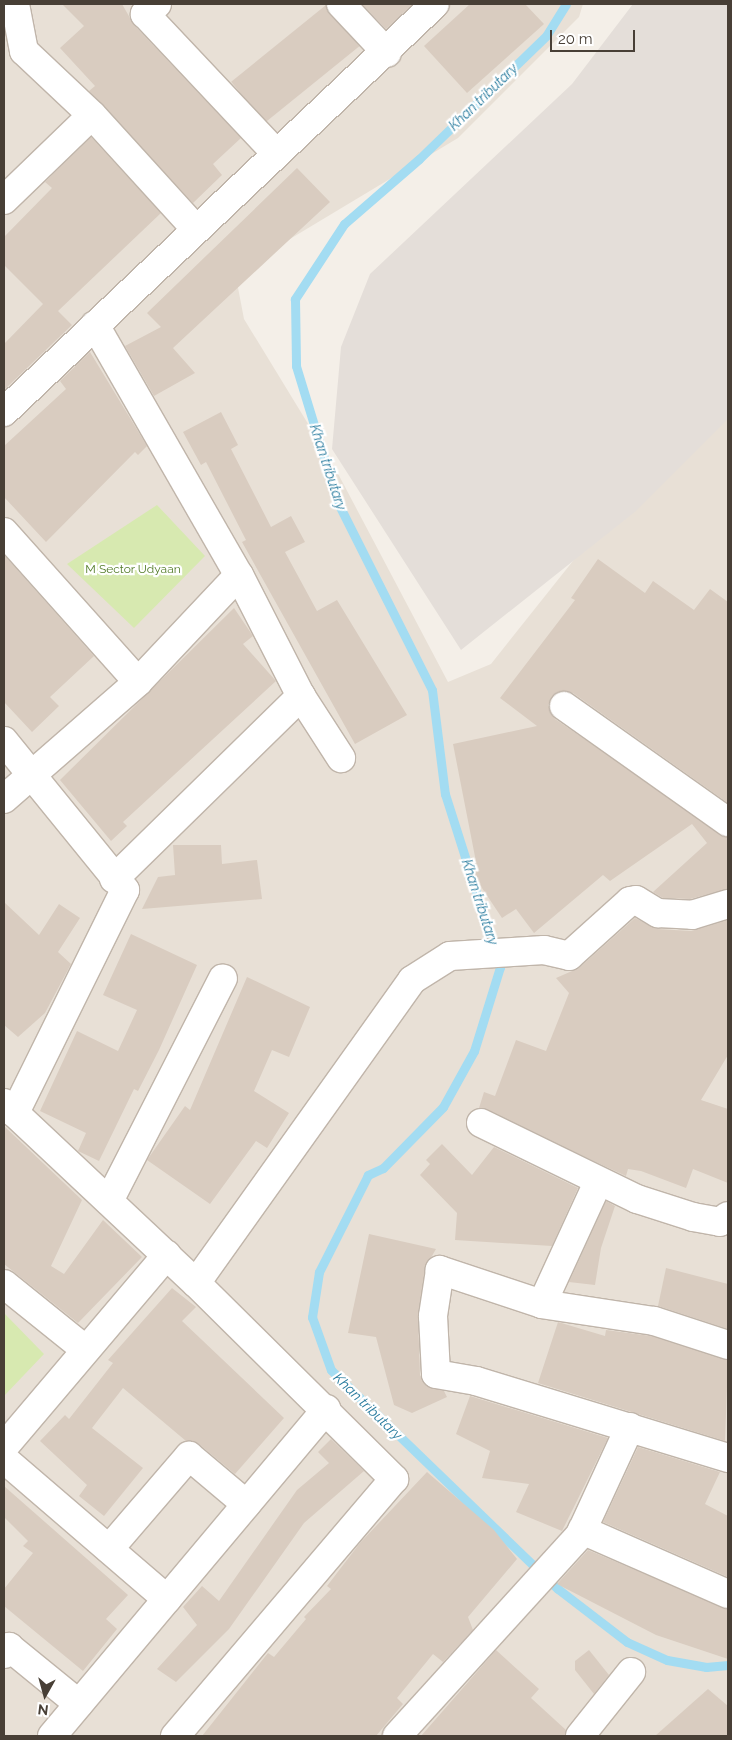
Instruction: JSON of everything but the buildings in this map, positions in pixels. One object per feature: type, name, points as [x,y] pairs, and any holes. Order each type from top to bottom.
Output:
[{"type":"street","points":[[15,4],[14,52],[92,115],[196,228]]},
{"type":"street","points":[[157,4],[145,14],[275,152]]},
{"type":"street","points":[[341,4],[387,53]]},
{"type":"street","points":[[4,412],[275,152],[387,53],[434,4]]},
{"type":"street","points":[[4,200],[92,115]]},
{"type":"street","points":[[95,325],[239,576],[301,696],[341,758]]},
{"type":"street","points":[[4,532],[138,682]]},
{"type":"street","points":[[4,799],[32,771],[138,682],[239,576]]},
{"type":"street","points":[[114,879],[301,696]]},
{"type":"street","points":[[564,706],[728,822]]},
{"type":"street","points":[[4,742],[32,771],[114,879],[125,890],[9,1108],[196,1283],[326,1409],[394,1479],[175,1736]]},
{"type":"street","points":[[196,1283],[412,980],[450,956],[544,950],[569,956],[630,901],[658,913],[692,915],[728,904]]},
{"type":"street","points":[[109,1201],[223,978]]},
{"type":"street","points":[[481,1123],[598,1182],[692,1217],[720,1222],[728,1216]]},
{"type":"street","points":[[542,1304],[598,1182]]},
{"type":"street","points":[[4,1447],[167,1256]]},
{"type":"street","points":[[728,1345],[654,1322],[542,1304],[440,1270],[433,1316],[436,1374],[476,1381],[728,1458]]},
{"type":"street","points":[[4,1284],[86,1350]]},
{"type":"street","points":[[52,1736],[326,1409]]},
{"type":"street","points":[[397,1736],[582,1530],[630,1427]]},
{"type":"street","points":[[109,1549],[189,1456],[246,1504]]},
{"type":"street","points":[[4,1459],[167,1599]]},
{"type":"street","points":[[582,1530],[728,1594]]},
{"type":"street","points":[[4,1654],[9,1647],[79,1704]]},
{"type":"street","points":[[580,1736],[631,1672]]},
{"type":"shaded area","points":[[22,4],[583,4],[579,17],[458,138],[235,272],[244,319],[335,468],[448,682],[491,664],[592,537],[728,410],[728,1736],[4,1736],[4,22]]},
{"type":"shaded area","points":[[633,4],[728,4],[728,419],[636,511],[461,650],[332,449],[341,347],[370,274],[572,84]]},
{"type":"green space","name":"M Sector Udyaan","points":[[157,505],[205,556],[134,628],[67,564]]},
{"type":"green space","points":[[4,1313],[44,1354],[4,1396]]},
{"type":"waterway","name":"Khan tributary","points":[[566,4],[547,35],[419,159],[344,224],[295,299],[296,366],[338,503],[432,690],[445,794],[500,967],[474,1051],[443,1107],[383,1168],[368,1175],[319,1272],[312,1317],[331,1370],[558,1589],[627,1642],[667,1660],[706,1667],[728,1665]]}]
